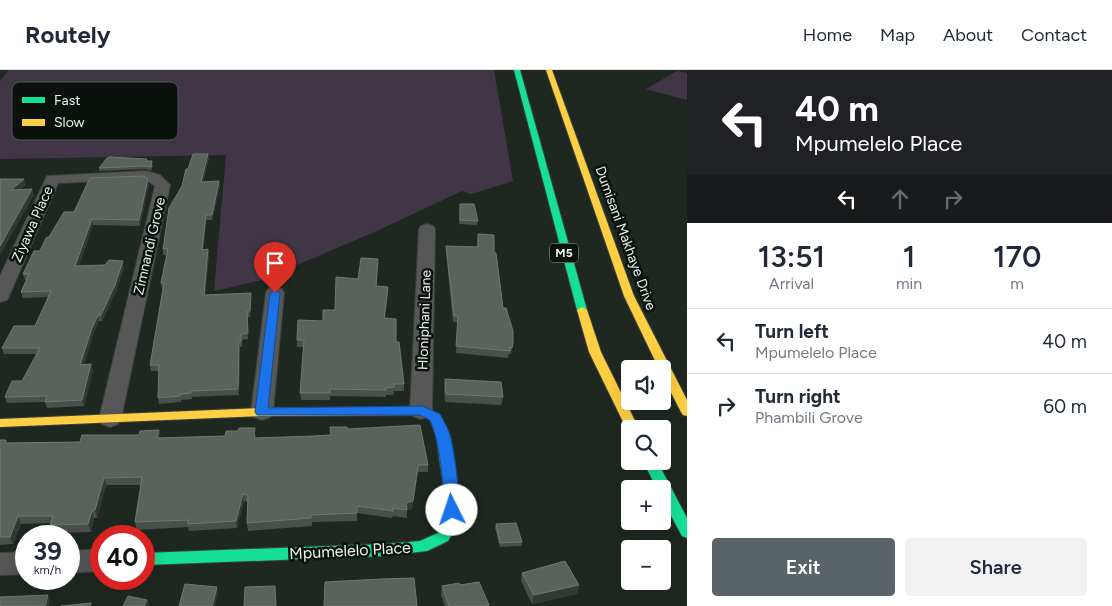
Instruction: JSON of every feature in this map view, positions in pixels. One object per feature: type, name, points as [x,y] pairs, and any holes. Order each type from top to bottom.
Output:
[{"type":"main road","name":"M5","points":[[517,70],[572,280],[596,352],[629,420]]},
{"type":"main road","name":"Dumisani Makhaye Drive","points":[[549,70],[629,296],[687,412]]},
{"type":"main road","points":[[0,423],[262,412],[422,411]]},
{"type":"main road","name":"Mpumelelo Place","points":[[155,559],[384,550],[422,547],[443,537],[452,522],[452,497],[443,435],[435,417],[422,411]]},
{"type":"main road","points":[[655,470],[687,532]]},
{"type":"street","name":"Zimnandi Grove","points":[[52,179],[146,175],[154,177],[163,185],[110,419]]},
{"type":"street","name":"Ziyawa Place","points":[[0,296],[52,179]]},
{"type":"street","name":"Hloniphani Lane","points":[[422,411],[427,229]]},
{"type":"street","points":[[262,412],[275,293]]},
{"type":"street","points":[[0,564],[15,563]]},
{"type":"shaded area","points":[[9,70],[494,70],[513,181],[471,194],[462,191],[379,230],[262,280],[214,291],[226,155],[0,159],[0,81]]},
{"type":"shaded area","points":[[677,71],[687,73],[687,100],[646,89]]},
{"type":"building","points":[[193,154],[208,154],[201,182],[219,181],[212,215],[206,215],[202,250],[208,249],[204,295],[251,293],[250,311],[247,311],[248,333],[241,334],[241,341],[239,341],[238,389],[191,391],[191,393],[180,394],[180,396],[158,398],[159,365],[150,365],[164,283],[161,283],[168,249],[163,249],[169,208],[182,186],[186,169],[188,169]]},
{"type":"building","points":[[110,157],[147,159],[146,161],[152,161],[151,167],[99,168]]},
{"type":"building","points":[[144,176],[148,179],[139,220],[92,219],[75,266],[105,265],[109,260],[123,261],[115,285],[101,315],[98,315],[92,328],[80,365],[91,364],[82,400],[45,402],[47,396],[5,397],[12,381],[22,381],[40,348],[2,348],[14,326],[35,326],[51,291],[21,292],[29,274],[23,274],[34,251],[40,251],[46,238],[49,237],[64,212],[74,212],[90,178]]},
{"type":"building","points":[[0,179],[24,179],[11,190],[32,189],[0,246]]},
{"type":"building","points":[[460,204],[474,204],[478,221],[460,220]]},
{"type":"building","points":[[478,234],[494,235],[494,253],[496,253],[503,308],[506,308],[513,331],[513,343],[512,348],[509,347],[510,351],[456,346],[458,316],[454,316],[446,246],[478,247]]},
{"type":"building","points":[[361,258],[378,259],[376,286],[388,287],[384,318],[396,319],[396,342],[399,342],[404,384],[394,384],[394,387],[386,388],[386,390],[330,389],[330,393],[300,393],[304,340],[297,340],[298,320],[323,321],[323,310],[335,310],[336,277],[358,279]]},
{"type":"building","points":[[445,379],[501,382],[503,397],[446,394]]},
{"type":"building","points":[[420,425],[428,465],[418,465],[413,501],[406,503],[407,510],[393,508],[393,511],[357,506],[357,513],[311,515],[311,518],[247,523],[248,495],[243,494],[236,521],[188,524],[188,520],[135,522],[142,477],[104,478],[95,510],[92,511],[88,524],[50,525],[53,516],[18,516],[10,537],[0,537],[0,440],[6,440],[5,443],[80,442],[82,435],[139,435],[140,431],[159,430],[157,438],[225,436],[226,431],[238,431],[239,428],[255,428],[254,438],[331,435],[330,427],[347,427],[348,429]]},
{"type":"building","points":[[516,523],[522,542],[500,543],[496,524]]},
{"type":"building","points":[[565,561],[579,585],[534,595],[522,573]]},
{"type":"building","points":[[414,578],[417,606],[324,606],[325,582]]},
{"type":"building","points":[[479,582],[489,605],[449,606],[442,586]]},
{"type":"building","points":[[185,584],[217,587],[212,606],[179,606]]},
{"type":"building","points":[[275,586],[276,606],[244,606],[245,587]]},
{"type":"building","points":[[48,595],[45,606],[0,606],[0,597]]},
{"type":"building","points":[[128,596],[147,600],[144,606],[123,606]]},
{"type":"building","points":[[91,603],[90,606],[61,606]]},
{"type":"traffic: fast","points":[[517,70],[582,310]]},
{"type":"traffic: fast","points":[[155,559],[384,550],[422,547],[443,537],[452,522],[452,497],[443,435],[435,417],[429,414]]},
{"type":"traffic: fast","points":[[655,470],[687,532]]},
{"type":"traffic: slow","points":[[549,70],[629,296],[687,412]]},
{"type":"traffic: slow","points":[[582,310],[595,352],[629,420]]},
{"type":"traffic: slow","points":[[0,423],[262,412],[421,411],[429,414]]},
{"type":"route","points":[[275,293],[262,412],[422,411],[435,417],[443,435],[452,497],[452,510]]}]
